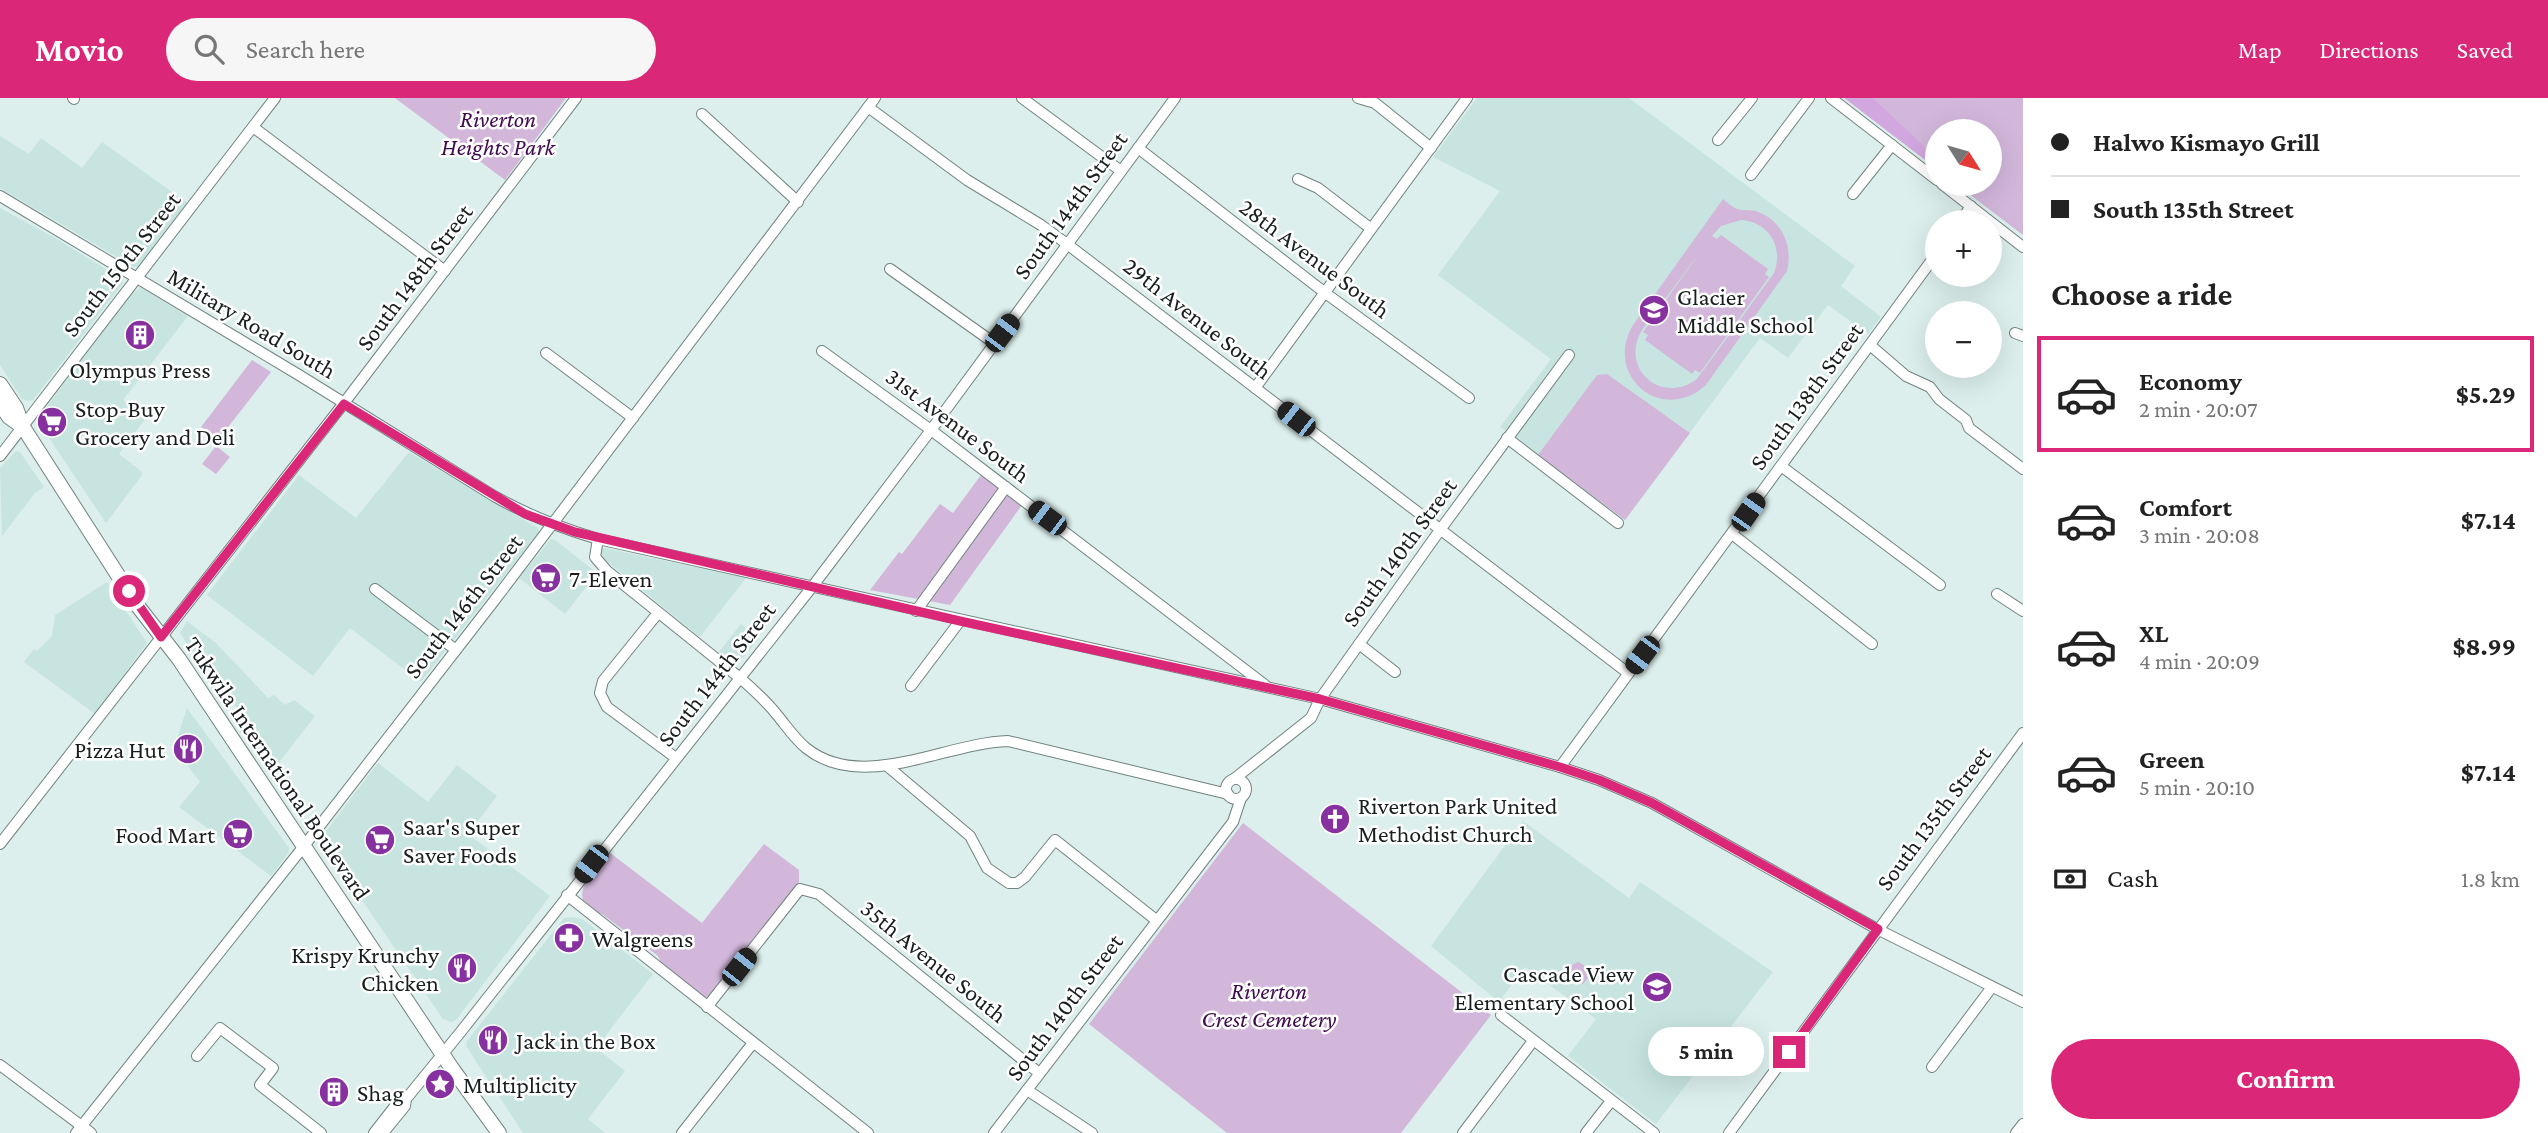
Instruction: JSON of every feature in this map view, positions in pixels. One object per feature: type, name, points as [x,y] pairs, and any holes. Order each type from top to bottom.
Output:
[{"type":"main road","name":"Tukwila International Boulevard","points":[[0,384],[16,408],[23,427],[137,605],[179,659],[443,1054],[499,1133]]},
{"type":"main road","name":"Tukwila International Boulevard","points":[[0,404],[9,417],[23,427]]},
{"type":"street","name":"South 150th Street","points":[[0,456],[275,98]]},
{"type":"street","name":"South 148th Street","points":[[0,844],[344,404],[576,98]]},
{"type":"street","points":[[1022,98],[1121,172]]},
{"type":"street","name":"South 144th Street","points":[[374,1133],[399,1101],[405,1099],[443,1054],[812,587],[1175,98]]},
{"type":"street","points":[[1359,98],[1375,103],[1431,148]]},
{"type":"street","points":[[1255,388],[1467,98]]},
{"type":"street","points":[[1718,140],[1752,98]]},
{"type":"street","points":[[1751,175],[1809,98]]},
{"type":"street","points":[[1831,98],[1925,171]]},
{"type":"street","name":"South 146th Street","points":[[83,1131],[552,525],[873,101]]},
{"type":"street","name":"29th Avenue South","points":[[873,101],[967,180],[1067,244],[1629,673]]},
{"type":"street","points":[[702,114],[798,202]]},
{"type":"street","points":[[253,127],[445,271]]},
{"type":"street","points":[[1853,194],[1892,145]]},
{"type":"street","name":"28th Avenue South","points":[[1138,148],[1324,292],[1469,398]]},
{"type":"street","points":[[1298,179],[1318,188],[1370,228]]},
{"type":"street","name":"Military Road South","points":[[0,196],[494,496],[525,514],[552,525],[598,539],[1320,699],[1560,767],[1599,780],[1652,803],[1878,929],[2023,1002]]},
{"type":"street","points":[[1958,196],[2023,247]]},
{"type":"street","points":[[1968,210],[1971,206]]},
{"type":"street","points":[[890,269],[994,343]]},
{"type":"street","name":"South 138th Street","points":[[1560,767],[1925,269]]},
{"type":"street","points":[[1870,345],[1906,376],[1930,387],[1966,420],[1969,428],[2023,470]]},
{"type":"street","name":"31st Avenue South","points":[[822,351],[931,430],[1267,687]]},
{"type":"street","points":[[547,353],[633,418]]},
{"type":"street","name":"South 140th Street","points":[[994,1133],[1233,822],[1235,792],[1245,769],[1255,764],[1311,718],[1320,699],[1440,530],[1569,355]]},
{"type":"street","points":[[1507,438],[1618,523]]},
{"type":"street","points":[[1781,466],[1940,585]]},
{"type":"street","points":[[916,611],[1006,487]]},
{"type":"street","points":[[1732,534],[1872,644]]},
{"type":"street","points":[[598,539],[595,557],[598,562],[759,694],[798,740],[834,764],[849,767],[886,765],[981,743],[1008,741],[1199,788],[1235,792]]},
{"type":"street","points":[[375,589],[456,650]]},
{"type":"street","points":[[1997,594],[2023,611]]},
{"type":"street","points":[[658,612],[603,681],[600,693],[607,707],[676,758]]},
{"type":"street","points":[[911,686],[960,621]]},
{"type":"street","points":[[1359,644],[1395,672]]},
{"type":"street","name":"South 135th Street","points":[[1730,1133],[2023,733]]},
{"type":"street","points":[[886,765],[970,836],[987,868],[1009,883],[1017,883],[1025,877],[1055,840],[1156,920]]},
{"type":"street","name":"35th Avenue South","points":[[708,1007],[800,888],[819,894],[1039,1073]]},
{"type":"street","points":[[567,895],[868,1133]]},
{"type":"street","points":[[1932,1067],[1992,988]]},
{"type":"street","points":[[1501,1015],[1654,1133]]},
{"type":"street","points":[[197,1056],[220,1028],[273,1068],[260,1085],[321,1133]]},
{"type":"street","points":[[1463,1133],[1533,1041]]},
{"type":"street","points":[[681,1133],[753,1043]]},
{"type":"street","points":[[0,1065],[83,1131]]},
{"type":"street","points":[[1027,1090],[1092,1133]]},
{"type":"street","name":"South 144th Street","points":[[383,1133],[405,1106],[405,1099]]},
{"type":"street","points":[[1586,1133],[1611,1101]]},
{"type":"street","points":[[2017,1133],[2023,1124]]},
{"type":"shaded area","name":"Glacier Middle School","points":[[1477,98],[1629,98],[1855,266],[1841,286],[1881,317],[1868,334],[1828,305],[1788,358],[1760,338],[1625,520],[1500,427],[1551,359],[1438,275],[1500,191],[1433,157]]},
{"type":"shaded area","points":[[1845,98],[1873,98],[1925,148],[1925,160]]},
{"type":"shaded area","points":[[0,136],[29,154],[41,138],[82,168],[102,142],[189,204],[138,267],[134,267],[0,188]]},
{"type":"shaded area","points":[[0,208],[55,238],[122,279],[123,283],[33,400],[28,401],[22,399],[0,365]]},
{"type":"shaded area","points":[[141,288],[188,316],[123,400],[146,418],[119,454],[141,471],[142,475],[106,523],[37,420],[132,293]]},
{"type":"shaded area","points":[[16,451],[20,452],[44,487],[35,493],[2,536],[0,468]]},
{"type":"shaded area","points":[[409,452],[538,528],[539,532],[421,682],[350,628],[313,676],[207,595],[299,475],[356,518]]},
{"type":"shaded area","points":[[551,539],[597,573],[565,614],[519,578]]},
{"type":"shaded area","points":[[604,548],[746,578],[700,637],[604,559],[600,551]]},
{"type":"shaded area","points":[[107,582],[147,643],[95,714],[24,662],[34,649],[37,651],[52,636],[55,615]]},
{"type":"shaded area","points":[[187,621],[216,643],[268,698],[274,695],[285,705],[294,700],[315,716],[274,769],[246,729],[245,720],[234,704],[234,698],[207,659],[193,653],[180,633]]},
{"type":"shaded area","points":[[741,624],[759,639],[738,663],[719,652]]},
{"type":"shaded area","points":[[187,708],[289,848],[289,852],[271,876],[179,807],[200,782],[174,747]]},
{"type":"shaded area","points":[[378,763],[428,802],[457,765],[497,796],[468,834],[550,896],[456,1020],[451,1022],[443,1019],[323,843],[323,835]]},
{"type":"shaded area","name":"Cascade View Elementary School","points":[[1523,821],[1629,898],[1640,882],[1773,972],[1656,1124],[1568,1056],[1596,1019],[1525,967],[1499,1002],[1431,946]]},
{"type":"shaded area","points":[[564,918],[582,919],[653,974],[596,1048],[625,1071],[588,1119],[605,1133],[523,1133],[466,1046],[467,1041]]},
{"type":"green space","name":"Riverton Heights Park","points":[[395,98],[566,98],[505,180]]},
{"type":"green space","points":[[1844,98],[2023,98],[2023,235],[2002,219],[2002,210],[1990,210],[1972,196],[2002,196],[2002,119],[1925,119],[1925,160]]},
{"type":"green space","points":[[1723,199],[1737,209],[1755,211],[1767,216],[1780,228],[1789,253],[1787,271],[1706,385],[1689,396],[1672,400],[1656,397],[1642,389],[1631,377],[1626,362],[1626,344],[1633,325]],"holes":[[[1741,220],[1759,225],[1772,238],[1777,254],[1774,273],[1697,379],[1683,386],[1670,388],[1647,379],[1636,357],[1636,344],[1642,330],[1703,248],[1643,332],[1648,335],[1645,340],[1692,374],[1695,370],[1700,373],[1769,277],[1765,274],[1768,269],[1721,235],[1717,239],[1712,236],[1721,226]]]},
{"type":"green space","points":[[252,360],[271,372],[218,440],[201,427]]},
{"type":"green space","points":[[1607,374],[1690,433],[1625,520],[1538,455],[1597,375]]},
{"type":"green space","points":[[216,446],[230,457],[216,474],[202,464]]},
{"type":"green space","points":[[981,475],[1022,505],[950,605],[870,590],[940,504],[953,513]]},
{"type":"green space","name":"Riverton Crest Cemetery","points":[[1243,823],[1491,1015],[1401,1133],[1227,1133],[1089,1024]]},
{"type":"green space","points":[[764,844],[799,870],[799,882],[708,997],[701,996],[662,965],[658,956],[602,914],[592,911],[583,900],[582,893],[588,878],[609,852],[702,923]]},
{"type":"green space","points":[[1578,962],[1594,971],[1583,984],[1570,972],[1572,965]]},
{"type":"place","name":"Glacier Middle School","points":[[1654,310]]},
{"type":"place","name":"Olympus Press","points":[[140,335]]},
{"type":"place","name":"Stop-Buy Grocery and Deli","points":[[52,422]]},
{"type":"place","name":"7-Eleven","points":[[546,578]]},
{"type":"place","name":"Pizza Hut","points":[[188,749]]},
{"type":"place","name":"Riverton Park United Methodist Church","points":[[1335,819]]},
{"type":"place","name":"Food Mart","points":[[238,834]]},
{"type":"place","name":"Saar's Super Saver Foods","points":[[380,840]]},
{"type":"place","name":"Walgreens","points":[[569,938]]},
{"type":"place","name":"Krispy Krunchy Chicken","points":[[462,968]]},
{"type":"place","name":"Cascade View Elementary School","points":[[1657,987]]},
{"type":"place","name":"Jack in the Box","points":[[493,1040]]},
{"type":"place","name":"Multiplicity","points":[[440,1084]]},
{"type":"place","name":"Shag","points":[[334,1092]]},
{"type":"route","points":[[129,591],[161,637],[344,404],[494,496],[525,514],[552,525],[598,539],[1320,699],[1560,767],[1599,780],[1652,803],[1878,929],[1789,1052]]}]
